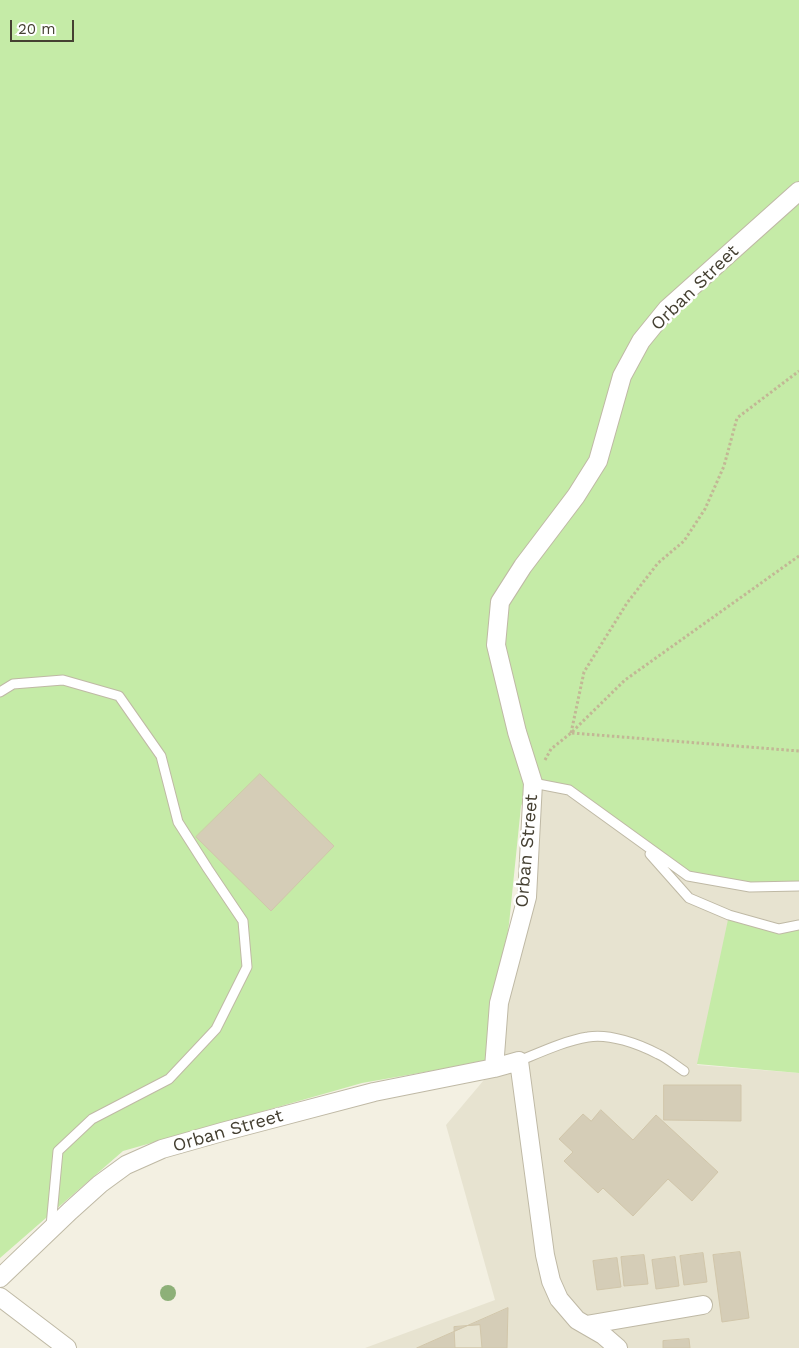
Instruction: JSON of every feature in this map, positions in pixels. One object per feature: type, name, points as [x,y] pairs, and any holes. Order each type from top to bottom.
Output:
[{"type":"street","name":"Orban Street","points":[[0,1278],[100,1184],[126,1165],[162,1149],[374,1092],[494,1068],[499,1003],[527,897],[533,782],[517,732],[496,645],[500,602],[523,566],[576,496],[598,460],[622,376],[641,342],[668,309],[799,191]]},
{"type":"street","points":[[494,1068],[519,1061],[544,1256],[550,1281],[559,1299],[577,1320],[603,1335],[618,1348]]},
{"type":"street","points":[[0,1297],[67,1348]]},
{"type":"street","points":[[586,1325],[704,1305]]},
{"type":"lane","points":[[0,692],[13,684],[63,680],[119,696],[161,756],[178,822],[243,921],[248,967],[216,1029],[169,1078],[92,1119],[58,1151],[51,1229]]},
{"type":"lane","points":[[533,782],[569,790],[688,876],[750,887],[799,886]]},
{"type":"lane","points":[[641,843],[689,898],[729,915],[779,929],[799,924]]},
{"type":"lane","points":[[519,1061],[573,1040],[590,1036],[610,1037],[638,1044],[659,1054],[684,1070]]},
{"type":"path","points":[[571,733],[584,672],[627,603],[658,563],[684,541],[705,509],[724,466],[737,418],[799,371]]},
{"type":"path","points":[[533,782],[551,749],[571,733],[624,680],[799,556]]},
{"type":"path","points":[[571,733],[799,751]]},
{"type":"shaded area","points":[[533,783],[569,790],[799,886],[799,925],[697,1065],[799,1073],[799,1348],[365,1348],[495,1300],[446,1125],[494,1068]]},
{"type":"green space","points":[[0,0],[799,0],[799,886],[750,887],[688,876],[569,790],[533,783],[521,806],[509,924],[488,1061],[362,1083],[123,1151],[0,1258]]},
{"type":"green space","points":[[729,915],[779,929],[799,925],[799,1073],[697,1064]]},
{"type":"building","points":[[260,774],[334,846],[271,911],[196,837]]},
{"type":"building","points":[[664,1085],[741,1085],[741,1121],[664,1120]]},
{"type":"building","points":[[601,1110],[633,1140],[656,1115],[718,1172],[692,1201],[668,1179],[633,1216],[603,1188],[598,1193],[564,1161],[573,1152],[559,1139],[583,1114],[591,1121]]},
{"type":"building","points":[[740,1252],[749,1318],[722,1322],[713,1255]]},
{"type":"building","points":[[703,1253],[707,1282],[684,1285],[680,1256]]},
{"type":"building","points":[[644,1255],[648,1284],[624,1286],[621,1257]]},
{"type":"building","points":[[675,1257],[679,1286],[656,1289],[652,1260]]},
{"type":"building","points":[[617,1258],[621,1287],[597,1290],[593,1261]]},
{"type":"building","points":[[508,1308],[507,1348],[417,1348]]},
{"type":"building","points":[[480,1325],[482,1348],[455,1348],[454,1327]]},
{"type":"building","points":[[689,1339],[690,1348],[663,1348],[663,1341]]}]
